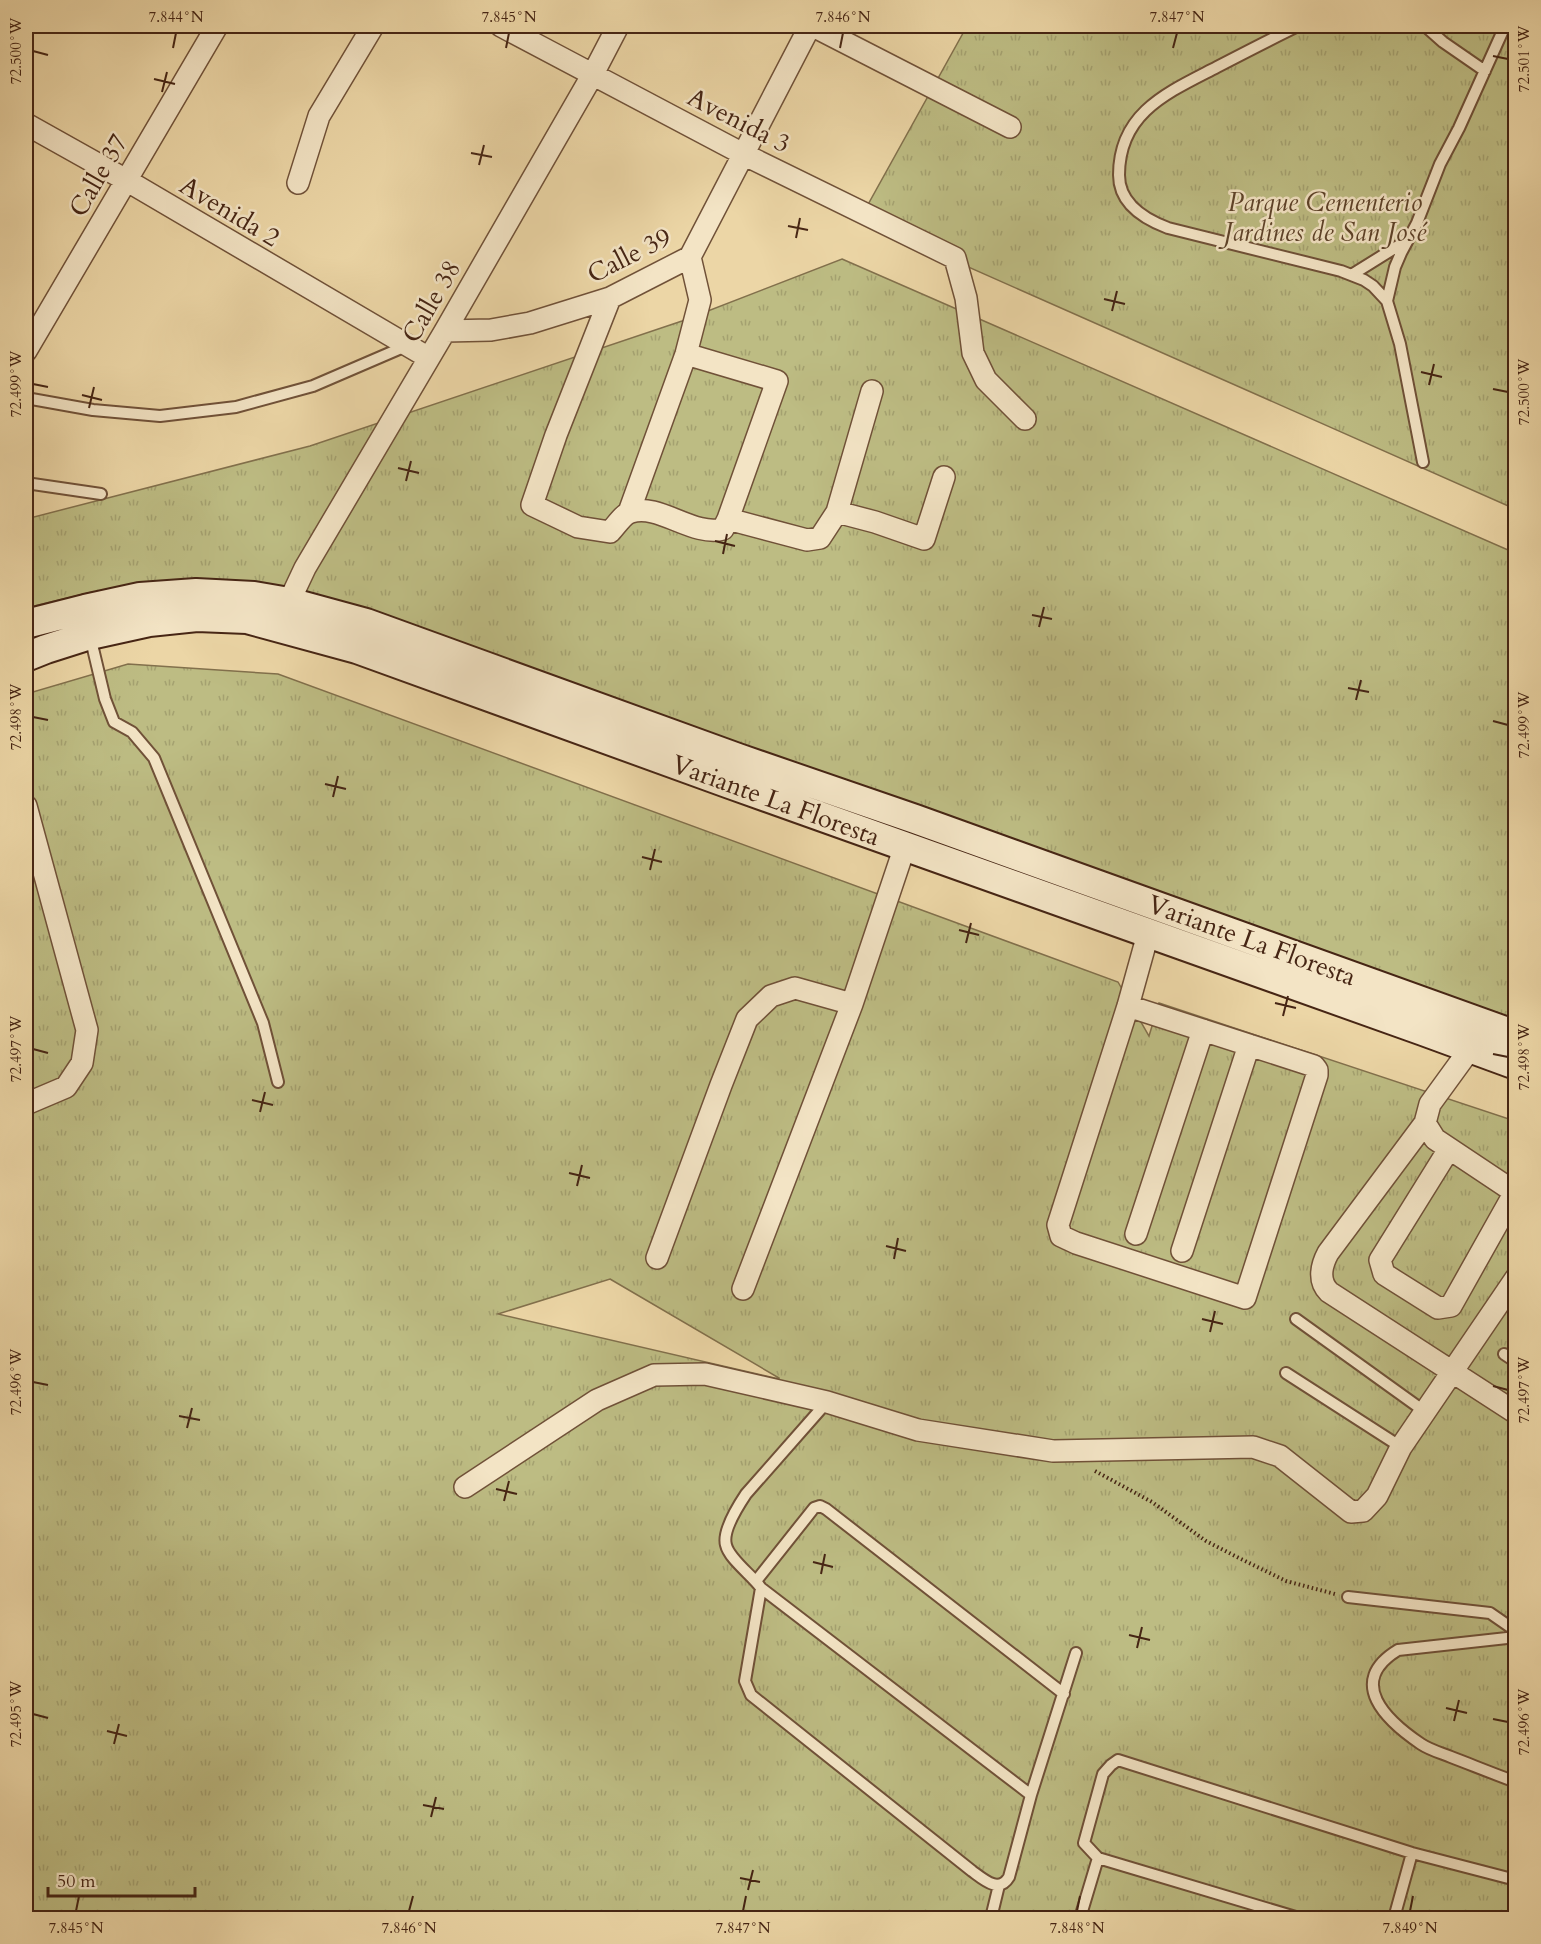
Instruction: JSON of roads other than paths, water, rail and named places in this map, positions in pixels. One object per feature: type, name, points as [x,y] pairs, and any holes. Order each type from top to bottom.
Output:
[{"type":"main road","name":"Variante La Floresta","points":[[26,624],[140,597],[195,592],[254,596],[289,602],[362,636],[905,846],[1423,1030],[1515,1065]]},
{"type":"main road","name":"Variante La Floresta","points":[[26,657],[90,635],[149,622],[197,617],[247,620],[362,636],[738,758],[915,819],[1515,1035]]},
{"type":"main road","points":[[1138,930],[1140,899]]},
{"type":"street","name":"Calle 37","points":[[26,351],[217,26]]},
{"type":"street","points":[[298,183],[319,116],[373,26]]},
{"type":"street","name":"Avenida 3","points":[[501,26],[745,154],[955,258],[966,298],[973,353],[986,380],[1025,419]]},
{"type":"street","name":"Calle 38","points":[[289,602],[305,568],[445,331],[618,26]]},
{"type":"street","points":[[811,26],[1010,127]]},
{"type":"street","name":"Calle 39","points":[[445,331],[491,330],[530,323],[610,298],[690,257],[811,26]]},
{"type":"street","name":"Avenida 2","points":[[26,124],[126,180],[406,346]]},
{"type":"street","points":[[610,298],[556,435],[532,505],[578,527],[610,532],[629,512],[686,354],[700,300],[690,257]]},
{"type":"street","points":[[406,346],[429,358]]},
{"type":"street","points":[[629,512],[643,510],[716,531],[723,529],[728,519],[777,381],[686,354]]},
{"type":"street","points":[[728,519],[807,540],[820,538],[837,513],[872,392]]},
{"type":"street","points":[[837,513],[875,522],[924,539],[944,477]]},
{"type":"street","points":[[26,806],[87,1030],[82,1063],[66,1086],[26,1104]]},
{"type":"street","points":[[744,1289],[852,1004],[905,846]]},
{"type":"street","points":[[1128,1006],[1314,1066],[1317,1070],[1245,1298],[1076,1243],[1061,1236],[1058,1225],[1128,1006],[1138,930]]},
{"type":"street","points":[[657,1258],[747,1019],[771,996],[795,988],[852,1004]]},
{"type":"street","points":[[1136,1234],[1203,1030]]},
{"type":"street","points":[[1182,1251],[1249,1045]]},
{"type":"street","points":[[1470,1049],[1430,1104],[1425,1123],[1328,1253],[1322,1268],[1322,1280],[1329,1292],[1515,1413]]},
{"type":"street","points":[[1425,1123],[1431,1135],[1449,1149],[1515,1192],[1451,1306],[1438,1308],[1384,1274],[1380,1260],[1449,1149]]},
{"type":"street","points":[[465,1487],[597,1400],[654,1375],[705,1374],[826,1402],[918,1430],[1053,1451],[1253,1447],[1280,1456],[1351,1512],[1363,1511],[1377,1496],[1401,1447],[1424,1411],[1515,1278]]},
{"type":"lane","points":[[1298,26],[1167,93],[1151,105],[1137,119],[1124,142],[1119,179],[1122,190],[1134,209],[1154,223],[1167,228],[1353,274],[1373,286],[1387,301],[1400,344],[1423,462]]},
{"type":"lane","points":[[1425,26],[1443,42],[1485,71]]},
{"type":"lane","points":[[1387,301],[1395,267],[1440,164],[1505,26]]},
{"type":"lane","points":[[1353,274],[1409,238]]},
{"type":"lane","points":[[26,398],[93,410],[160,416],[236,407],[313,386],[406,346]]},
{"type":"lane","points":[[26,483],[101,495]]},
{"type":"lane","points":[[90,635],[105,699],[114,722],[132,732],[154,758],[263,1023],[278,1082]]},
{"type":"lane","points":[[1296,1318],[1424,1411]]},
{"type":"lane","points":[[1504,1354],[1515,1362]]},
{"type":"lane","points":[[1286,1373],[1401,1447]]},
{"type":"lane","points":[[826,1402],[746,1494],[735,1511],[726,1534],[725,1544],[759,1585],[1031,1795]]},
{"type":"lane","points":[[1064,1694],[820,1506],[814,1508],[759,1585],[745,1681],[752,1695],[991,1884],[999,1885],[1009,1877],[1031,1795],[1064,1694],[1076,1653]]},
{"type":"lane","points":[[1348,1597],[1490,1613],[1515,1631]]},
{"type":"lane","points":[[1515,1637],[1398,1650],[1378,1665],[1372,1687],[1377,1703],[1384,1713],[1421,1745],[1515,1782]]},
{"type":"lane","points":[[1299,1918],[1098,1858],[1084,1843],[1103,1774],[1118,1760],[1412,1853],[1515,1880]]},
{"type":"lane","points":[[1394,1918],[1412,1853]]},
{"type":"lane","points":[[1080,1918],[1098,1858]]},
{"type":"lane","points":[[991,1918],[999,1885]]},
{"type":"park label","name":"Parque Cementerio Jardines de San José","points":[[1325,217]]}]
